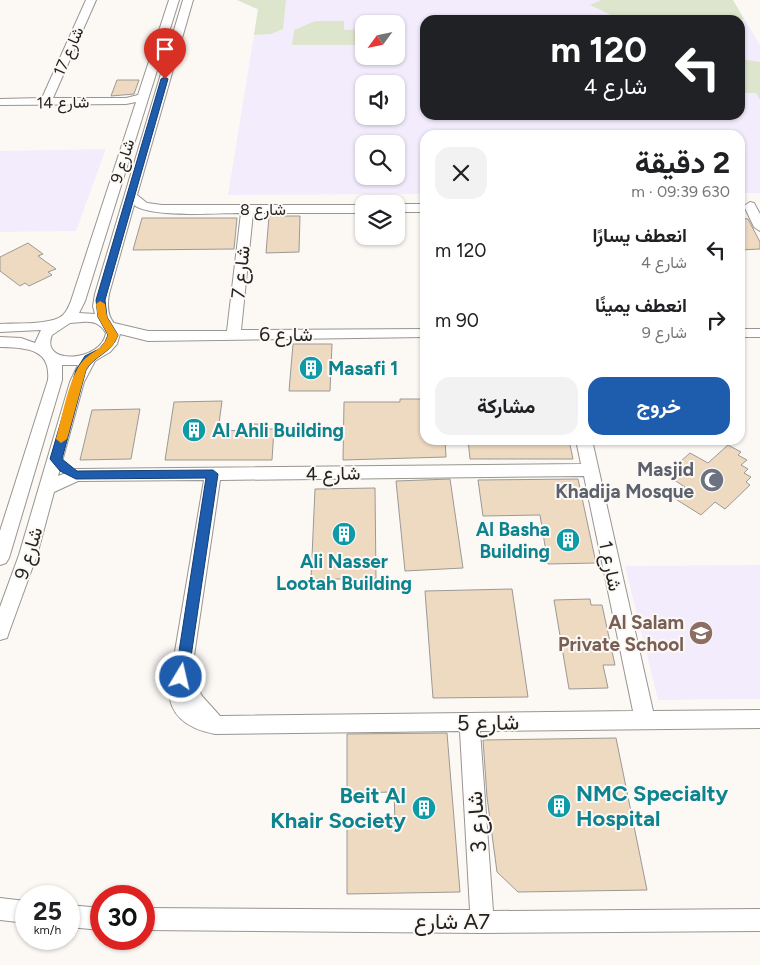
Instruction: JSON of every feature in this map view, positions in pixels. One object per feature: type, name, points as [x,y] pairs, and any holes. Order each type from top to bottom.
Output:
[{"type":"street","name":"شارع 17","points":[[46,102],[92,0]]},
{"type":"street","name":"شارع 9","points":[[62,322],[74,309],[81,293],[174,0]]},
{"type":"street","name":"شارع 9","points":[[108,325],[101,311],[101,300],[188,0]]},
{"type":"street","name":"شارع 14","points":[[0,102],[142,101]]},
{"type":"street","name":"شارع 8","points":[[130,196],[143,206],[162,209],[355,209]]},
{"type":"street","points":[[750,206],[760,228]]},
{"type":"street","points":[[405,208],[420,208]]},
{"type":"street","name":"شارع 8","points":[[122,225],[139,214],[162,209]]},
{"type":"street","name":"شارع 7","points":[[234,335],[247,209]]},
{"type":"street","points":[[0,328],[35,327],[83,317],[108,325],[113,335],[110,344],[95,355],[70,361],[21,344],[0,342]]},
{"type":"street","points":[[49,355],[43,339],[46,333],[62,322]]},
{"type":"street","name":"شارع 6","points":[[108,325],[148,336],[420,333]]},
{"type":"street","points":[[745,333],[760,332]]},
{"type":"street","name":"شارع 6","points":[[95,355],[148,336]]},
{"type":"street","name":"شارع 9","points":[[0,558],[55,380],[49,355]]},
{"type":"street","name":"شارع 9","points":[[0,632],[28,555],[77,382],[95,355]]},
{"type":"street","name":"شارع 1","points":[[585,445],[645,721]]},
{"type":"street","points":[[56,459],[64,468],[76,475]]},
{"type":"street","name":"شارع 4","points":[[48,488],[76,475],[591,470]]},
{"type":"street","name":"شارع 5","points":[[213,474],[178,694],[183,710],[191,718],[202,723],[760,720]]},
{"type":"street","name":"شارع 3","points":[[469,723],[482,922]]},
{"type":"street","points":[[0,909],[15,911]]},
{"type":"street","name":"شارع A7","points":[[155,919],[482,922],[760,920]]},
{"type":"shaded area","points":[[237,0],[733,0],[742,15],[420,15],[420,120],[745,120],[745,20],[760,45],[760,193],[745,193],[745,130],[420,130],[420,194],[228,195],[258,10]]},
{"type":"shaded area","points":[[106,149],[76,231],[0,232],[0,151]]},
{"type":"shaded area","name":"Al Salam Private School","points":[[760,565],[760,699],[658,700],[625,566]]},
{"type":"green space","points":[[237,0],[286,0],[283,29],[271,34],[254,35],[258,9]]},
{"type":"green space","points":[[601,0],[733,0],[742,15],[611,15],[590,5]]},
{"type":"green space","points":[[315,21],[344,21],[344,30],[355,29],[355,45],[292,45],[294,30]]},
{"type":"green space","points":[[745,60],[760,62],[760,100],[756,93],[745,93]]},
{"type":"building","points":[[117,80],[139,80],[134,94],[111,96]]},
{"type":"building","points":[[269,216],[300,216],[299,252],[266,253]]},
{"type":"building","points":[[142,218],[237,218],[234,249],[133,250]]},
{"type":"building","points":[[745,219],[748,219],[760,242],[760,249],[745,250]]},
{"type":"building","points":[[28,243],[43,254],[38,256],[56,269],[48,272],[52,275],[29,286],[25,283],[20,286],[0,271],[0,257]]},
{"type":"building","name":"Masafi 1","points":[[293,344],[332,344],[330,391],[289,391]]},
{"type":"building","points":[[400,399],[420,399],[420,445],[445,445],[446,457],[343,460],[344,402],[400,402]]},
{"type":"building","name":"Al Ahli Building","points":[[222,401],[218,431],[251,430],[251,424],[262,424],[261,429],[274,429],[272,460],[165,460],[174,402]]},
{"type":"building","points":[[140,409],[131,459],[80,460],[92,410]]},
{"type":"building","points":[[469,445],[570,445],[573,459],[470,459]]},
{"type":"building","name":"Masjid Khadija Mosque","points":[[728,445],[741,452],[738,455],[747,460],[741,465],[748,469],[744,473],[751,477],[746,482],[750,485],[725,509],[715,502],[701,515],[674,498],[685,487],[671,478],[676,474],[671,470],[690,453],[708,463]]},
{"type":"building","points":[[450,479],[463,568],[405,571],[396,481]]},
{"type":"building","name":"Al Basha Building","points":[[578,479],[596,563],[548,564],[540,515],[483,516],[478,480]]},
{"type":"building","name":"Ali Nasser Lootah Building","points":[[375,488],[376,579],[311,579],[315,489]]},
{"type":"building","points":[[512,589],[528,697],[433,698],[425,591]]},
{"type":"building","points":[[590,599],[591,605],[602,605],[615,665],[603,665],[608,688],[569,689],[554,600]]},
{"type":"building","name":"Beit Al Khair Society","points":[[447,733],[460,892],[347,894],[347,824],[395,823],[394,792],[347,793],[347,734]]},
{"type":"building","name":"NMC Specialty Hospital","points":[[616,738],[647,890],[518,892],[497,872],[487,797],[483,740]]},
{"type":"slow traffic","points":[[61,439],[81,370],[88,359],[102,352],[110,344],[113,335],[103,317],[100,304]]},
{"type":"place","name":"Masafi 1","points":[[311,368]]},
{"type":"place","name":"Al Ahli Building","points":[[194,430]]},
{"type":"place","name":"Masjid Khadija Mosque","points":[[712,480]]},
{"type":"place","name":"Ali Nasser Lootah Building","points":[[344,534]]},
{"type":"place","name":"Al Basha Building","points":[[568,540]]},
{"type":"place","name":"Al Salam Private School","points":[[701,633]]},
{"type":"place","name":"NMC Specialty Hospital","points":[[559,806]]},
{"type":"place","name":"Beit Al Khair Society","points":[[424,808]]},
{"type":"route","points":[[165,79],[101,300],[100,306],[103,317],[113,335],[110,344],[102,352],[88,359],[81,370],[56,459],[69,472],[76,475],[213,474],[181,677]]}]
